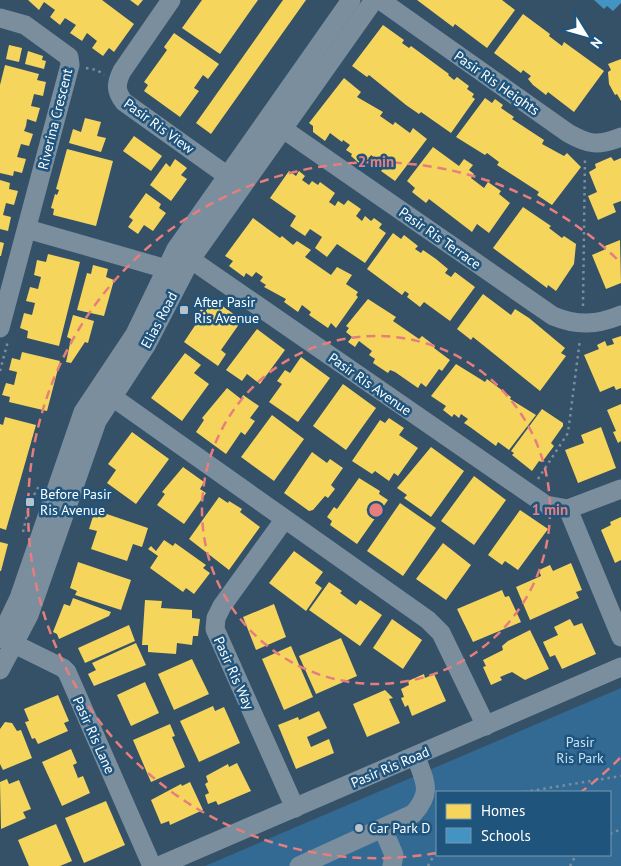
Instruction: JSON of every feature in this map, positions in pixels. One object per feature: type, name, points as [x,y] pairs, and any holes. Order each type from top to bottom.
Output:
[{"type":"street","name":"Pasir Ris View","points":[[171,0],[122,71],[117,81],[118,96],[242,187]]},
{"type":"street","name":"Elias Road","points":[[179,263],[242,187],[276,125],[351,0]]},
{"type":"street","name":"Elias Road","points":[[0,670],[5,640],[83,412],[107,393],[134,334],[179,263],[227,175],[276,125],[374,0]]},
{"type":"street","name":"Pasir Ris Heights","points":[[380,0],[568,133],[586,143],[595,144],[621,137]]},
{"type":"street","name":"Riverina Crescent","points":[[0,18],[25,25],[69,57],[70,65],[27,230],[4,334]]},
{"type":"street","name":"Pasir Ris Terrace","points":[[276,125],[553,316],[565,321],[589,324],[621,315]]},
{"type":"street","points":[[27,230],[179,263]]},
{"type":"street","name":"Pasir Ris Avenue","points":[[179,263],[546,505],[568,509]]},
{"type":"street","points":[[107,393],[428,620],[441,633],[486,726]]},
{"type":"street","points":[[621,489],[568,509],[621,637]]},
{"type":"street","name":"Pasir Ris Way","points":[[284,520],[222,606],[216,618],[215,629],[295,808]]},
{"type":"street","name":"Pasir Ris Lane","points":[[5,640],[63,668],[67,672],[152,866]]},
{"type":"street","name":"Pasir Ris Road","points":[[159,866],[416,757],[621,667]]},
{"type":"street","points":[[299,866],[413,814],[426,796],[427,789],[416,757]]},
{"type":"street","points":[[383,829],[394,855],[392,866]]},
{"type":"path","points":[[97,70],[104,74]]},
{"type":"path","points":[[0,371],[4,334]]},
{"type":"path","points":[[530,791],[621,776]]},
{"type":"path","points":[[428,866],[436,852]]},
{"type":"green space","name":"Pasir Ris Park","points":[[621,688],[621,866],[205,866]]},
{"type":"building: Homes","points":[[28,0],[102,0],[134,24],[114,52],[109,48],[103,56],[92,48],[97,41],[87,33],[82,41],[70,33],[76,25],[65,18],[60,25],[50,17],[55,10],[44,2],[39,10]]},
{"type":"building: Homes","points":[[130,0],[143,0],[138,6]]},
{"type":"building: Homes","points":[[202,0],[258,0],[220,54],[182,28]]},
{"type":"building: Homes","points":[[283,0],[306,0],[211,134],[196,123]]},
{"type":"building: Homes","points":[[417,0],[502,0],[515,10],[487,48],[455,24],[453,27]]},
{"type":"building: Homes","points":[[523,14],[550,34],[549,36],[562,46],[564,42],[604,71],[574,112],[548,92],[546,95],[533,85],[528,79],[531,76],[523,70],[521,73],[494,53]]},
{"type":"building: Homes","points":[[383,25],[404,40],[402,43],[409,48],[411,46],[449,74],[454,80],[457,77],[469,86],[467,89],[474,94],[472,97],[475,99],[451,133],[421,112],[419,114],[369,75],[367,77],[352,66]]},
{"type":"building: Homes","points":[[174,33],[219,64],[208,79],[203,75],[194,88],[199,91],[180,117],[144,91],[148,85],[144,82],[167,50],[164,47]]},
{"type":"building: Homes","points":[[9,45],[22,48],[19,62],[6,59]]},
{"type":"building: Homes","points":[[28,51],[43,56],[42,60],[46,61],[44,69],[25,64]]},
{"type":"building: Homes","points":[[621,59],[621,101],[609,84],[608,72],[611,70],[608,64]]},
{"type":"building: Homes","points":[[5,65],[39,74],[37,80],[46,82],[43,96],[34,94],[31,106],[40,108],[36,122],[27,119],[24,131],[33,134],[29,146],[21,144],[17,157],[26,159],[22,173],[14,171],[13,176],[0,173],[0,85]]},
{"type":"building: Homes","points":[[344,78],[361,92],[357,97],[383,112],[380,116],[393,125],[395,122],[410,133],[413,128],[427,139],[395,181],[381,171],[385,166],[371,155],[368,160],[363,157],[359,163],[346,150],[350,145],[343,140],[342,142],[330,133],[325,141],[313,132],[313,126],[309,123]]},
{"type":"building: Homes","points":[[485,98],[492,103],[495,99],[503,105],[501,108],[514,117],[512,119],[544,140],[542,144],[564,156],[567,153],[581,167],[552,205],[537,195],[539,192],[497,165],[499,162],[487,153],[485,155],[456,137]]},
{"type":"building: Homes","points":[[85,118],[101,122],[97,136],[106,138],[101,152],[69,143],[73,129],[81,132]]},
{"type":"building: Homes","points":[[134,136],[162,156],[151,171],[123,151]]},
{"type":"building: Homes","points":[[433,147],[459,166],[464,159],[473,165],[469,170],[474,174],[471,178],[484,188],[488,182],[501,191],[499,194],[510,203],[489,233],[477,224],[472,232],[429,199],[426,203],[412,192],[415,188],[407,181]]},
{"type":"building: Homes","points":[[67,149],[113,161],[96,226],[53,215],[54,209],[51,208],[55,194],[57,195],[59,190],[56,189]]},
{"type":"building: Homes","points":[[611,157],[614,161],[621,158],[621,201],[613,204],[616,212],[598,220],[588,196],[597,192],[589,172],[596,168],[595,164]]},
{"type":"building: Homes","points":[[175,159],[187,168],[181,175],[187,179],[171,201],[150,185],[166,163],[170,167]]},
{"type":"building: Homes","points":[[289,171],[296,176],[299,171],[305,176],[302,180],[309,185],[312,181],[318,185],[320,182],[335,193],[329,202],[335,206],[338,201],[344,205],[348,200],[361,209],[356,216],[362,221],[365,216],[371,221],[374,218],[382,224],[379,228],[386,233],[365,263],[337,244],[327,257],[315,248],[322,237],[310,229],[305,236],[290,226],[296,216],[270,198]]},
{"type":"building: Homes","points":[[0,180],[10,183],[9,189],[18,191],[14,205],[6,203],[3,215],[11,217],[8,231],[0,229]]},
{"type":"building: Homes","points":[[146,193],[161,204],[159,208],[166,213],[153,231],[144,225],[138,234],[128,227],[133,220],[129,217]]},
{"type":"building: Homes","points":[[523,207],[551,226],[549,228],[562,238],[564,236],[576,244],[574,264],[556,291],[548,285],[547,288],[493,248]]},
{"type":"building: Homes","points":[[253,218],[280,238],[282,236],[293,245],[297,241],[311,250],[305,257],[331,275],[337,267],[352,275],[346,284],[358,292],[356,295],[358,297],[336,328],[331,323],[328,328],[309,315],[311,312],[302,305],[298,312],[284,302],[286,299],[264,287],[266,285],[260,281],[263,277],[256,272],[252,277],[246,273],[244,277],[229,266],[233,261],[225,256]]},
{"type":"building: Homes","points":[[393,233],[401,239],[404,235],[418,246],[415,249],[421,253],[423,250],[436,259],[448,269],[445,273],[451,277],[455,272],[475,287],[450,321],[424,302],[420,307],[407,297],[409,294],[405,291],[402,295],[367,269]]},
{"type":"building: Homes","points":[[620,240],[621,283],[606,289],[592,255],[606,249],[605,246]]},
{"type":"building: Homes","points":[[0,242],[4,243],[1,256],[0,256]]},
{"type":"building: Homes","points":[[48,254],[80,262],[59,346],[27,338],[28,331],[20,328],[24,313],[32,315],[35,303],[26,301],[30,287],[38,289],[41,277],[34,275],[37,260],[46,262]]},
{"type":"building: Homes","points":[[93,265],[108,269],[106,277],[114,280],[104,316],[77,310],[87,273],[91,274]]},
{"type":"building: Homes","points":[[483,294],[511,315],[515,309],[529,318],[565,348],[561,353],[566,356],[540,391],[473,337],[471,340],[457,329]]},
{"type":"building: Homes","points":[[368,299],[396,317],[393,321],[419,339],[422,336],[450,360],[442,371],[439,369],[426,387],[421,383],[418,388],[395,372],[390,370],[388,373],[373,363],[375,359],[369,355],[372,351],[359,341],[355,347],[348,342],[352,337],[346,332],[349,328],[346,326]]},
{"type":"building: Homes","points":[[214,300],[242,320],[221,350],[226,354],[218,366],[184,342],[198,321],[195,319],[201,309],[205,312]]},
{"type":"building: Homes","points":[[73,315],[94,321],[88,343],[85,342],[71,363],[66,362],[71,339],[67,337]]},
{"type":"building: Homes","points":[[257,329],[285,350],[260,384],[247,374],[242,381],[226,370]]},
{"type":"building: Homes","points":[[621,336],[621,388],[616,390],[614,386],[600,392],[584,355],[599,349],[597,345],[605,341],[607,346],[614,344],[612,339]]},
{"type":"building: Homes","points":[[22,352],[60,361],[47,411],[9,402],[10,397],[2,395],[6,383],[14,385],[17,372],[9,370],[12,358],[20,360]]},
{"type":"building: Homes","points":[[185,353],[201,365],[194,373],[209,384],[182,421],[151,398]]},
{"type":"building: Homes","points":[[301,357],[330,378],[298,422],[269,402],[282,384],[277,381],[285,370],[290,373]]},
{"type":"building: Homes","points":[[456,364],[485,382],[487,379],[511,397],[510,399],[536,415],[509,450],[498,442],[496,446],[464,423],[468,419],[461,414],[459,418],[454,414],[452,417],[443,410],[446,406],[431,396]]},
{"type":"building: Homes","points":[[343,384],[376,408],[346,450],[313,426]]},
{"type":"building: Homes","points":[[227,388],[241,399],[243,395],[259,406],[250,418],[255,421],[245,435],[241,432],[226,454],[196,432],[204,420],[202,418]]},
{"type":"building: Homes","points":[[621,404],[621,441],[618,443],[613,432],[616,431],[607,410]]},
{"type":"building: Homes","points":[[542,409],[563,423],[563,426],[551,443],[554,446],[542,462],[539,461],[532,471],[512,455],[514,453],[511,451]]},
{"type":"building: Homes","points":[[272,415],[304,439],[274,481],[241,457]]},
{"type":"building: Homes","points":[[5,417],[36,425],[6,530],[0,528],[0,424],[3,425]]},
{"type":"building: Homes","points":[[389,418],[404,428],[399,435],[418,448],[398,476],[394,473],[389,481],[375,471],[372,474],[352,461],[380,420],[385,423]]},
{"type":"building: Homes","points":[[601,427],[616,468],[578,483],[565,450],[584,443],[581,435]]},
{"type":"building: Homes","points":[[132,432],[169,459],[136,504],[107,483],[116,470],[108,464]]},
{"type":"building: Homes","points":[[431,447],[464,471],[431,517],[404,498],[407,495],[397,488]]},
{"type":"building: Homes","points":[[312,452],[327,463],[330,459],[343,468],[331,485],[335,489],[328,498],[325,496],[313,510],[309,511],[284,493]]},
{"type":"building: Homes","points":[[183,467],[204,482],[200,489],[206,493],[184,524],[157,505],[165,494],[162,492]]},
{"type":"building: Homes","points":[[474,476],[506,500],[474,545],[441,521]]},
{"type":"building: Homes","points":[[359,478],[380,491],[379,494],[388,500],[357,544],[330,525],[332,521],[327,517],[334,507],[337,509]]},
{"type":"building: Homes","points":[[219,497],[242,509],[240,512],[260,527],[229,570],[189,539]]},
{"type":"building: Homes","points":[[400,503],[436,528],[403,576],[367,551]]},
{"type":"building: Homes","points":[[95,510],[148,528],[142,547],[133,544],[127,561],[91,549],[97,531],[89,529]]},
{"type":"building: Homes","points":[[520,510],[548,529],[518,570],[505,561],[502,565],[488,555]]},
{"type":"building: Homes","points":[[621,517],[621,560],[615,563],[601,530],[611,525],[610,522]]},
{"type":"building: Homes","points":[[164,540],[173,546],[175,543],[206,565],[203,568],[210,573],[194,594],[186,588],[183,592],[150,568],[158,556],[148,549],[151,546],[156,551]]},
{"type":"building: Homes","points":[[0,542],[8,544],[1,571],[0,571]]},
{"type":"building: Homes","points":[[443,543],[471,565],[446,600],[416,579]]},
{"type":"building: Homes","points":[[294,551],[323,572],[315,583],[322,588],[306,611],[269,583]]},
{"type":"building: Homes","points":[[78,562],[131,580],[121,610],[75,595],[77,591],[70,588]]},
{"type":"building: Homes","points":[[571,563],[582,590],[576,592],[579,598],[530,620],[516,587],[541,576],[539,570],[550,565],[553,571]]},
{"type":"building: Homes","points":[[329,582],[342,591],[340,593],[356,605],[360,600],[382,615],[360,646],[309,610]]},
{"type":"building: Homes","points":[[502,590],[505,597],[509,596],[521,622],[473,642],[457,609]]},
{"type":"building: Homes","points":[[73,598],[111,612],[109,616],[59,639],[57,634],[53,632],[64,604],[70,606]]},
{"type":"building: Homes","points":[[145,600],[162,601],[161,608],[192,610],[192,618],[200,619],[198,636],[193,636],[192,645],[177,643],[176,654],[148,652],[148,645],[142,645]]},
{"type":"building: Homes","points":[[274,604],[286,637],[256,650],[243,617]]},
{"type":"building: Homes","points":[[392,619],[422,640],[403,669],[373,648]]},
{"type":"building: Homes","points":[[570,619],[574,626],[582,623],[596,654],[562,669],[555,655],[550,657],[543,642],[558,635],[554,627]]},
{"type":"building: Homes","points":[[129,625],[135,641],[85,663],[78,648]]},
{"type":"building: Homes","points":[[530,630],[549,669],[525,680],[512,672],[500,677],[502,680],[491,685],[483,667],[486,666],[483,660],[503,650],[502,646],[508,641]]},
{"type":"building: Homes","points":[[341,638],[357,676],[316,694],[299,656]]},
{"type":"building: Homes","points":[[136,643],[146,665],[94,686],[88,674],[96,670],[92,663]]},
{"type":"building: Homes","points":[[291,646],[313,697],[284,710],[262,659]]},
{"type":"building: Homes","points":[[192,659],[209,694],[174,710],[158,674]]},
{"type":"building: Homes","points":[[424,674],[425,678],[434,674],[446,701],[412,716],[408,705],[405,707],[401,698],[404,697],[401,689],[409,685],[408,681]]},
{"type":"building: Homes","points":[[145,682],[159,713],[131,726],[117,695]]},
{"type":"building: Homes","points":[[385,690],[393,698],[389,699],[400,723],[367,737],[353,704]]},
{"type":"building: Homes","points":[[58,695],[69,721],[64,723],[68,731],[38,744],[35,738],[32,739],[25,722],[29,721],[24,709]]},
{"type":"building: Homes","points":[[213,706],[215,711],[224,707],[240,743],[199,762],[180,721]]},
{"type":"building: Homes","points":[[319,711],[327,728],[307,737],[311,747],[329,739],[334,753],[296,769],[278,725],[298,717],[299,720]]},
{"type":"building: Homes","points":[[5,722],[12,723],[17,731],[21,730],[32,758],[3,770],[0,764],[0,729]]},
{"type":"building: Homes","points":[[170,724],[175,736],[172,737],[185,767],[151,782],[133,740]]},
{"type":"building: Homes","points":[[71,749],[77,763],[73,765],[78,778],[83,776],[90,793],[62,806],[42,762]]},
{"type":"building: Homes","points":[[237,763],[251,791],[218,805],[216,801],[208,804],[205,795],[209,793],[205,784],[208,782],[206,776],[228,764],[229,767]]},
{"type":"building: Homes","points":[[7,779],[9,784],[19,780],[31,809],[23,812],[26,818],[1,829],[0,782]]},
{"type":"building: Homes","points":[[190,782],[203,810],[170,825],[169,821],[161,824],[151,800],[181,784],[182,786]]},
{"type":"building: Homes","points":[[106,801],[125,845],[84,863],[65,818]]},
{"type":"building: Homes","points":[[56,824],[72,861],[60,866],[29,866],[18,840]]},
{"type":"building: Schools","points":[[594,0],[621,0],[621,3],[613,11],[607,6],[604,9]]},
{"type":"place","name":"After Pasir Ris Avenue","points":[[184,310]]},
{"type":"place","name":"Before Pasir Ris Avenue","points":[[30,502]]},
{"type":"place","name":"Car Park D","points":[[359,828]]}]
